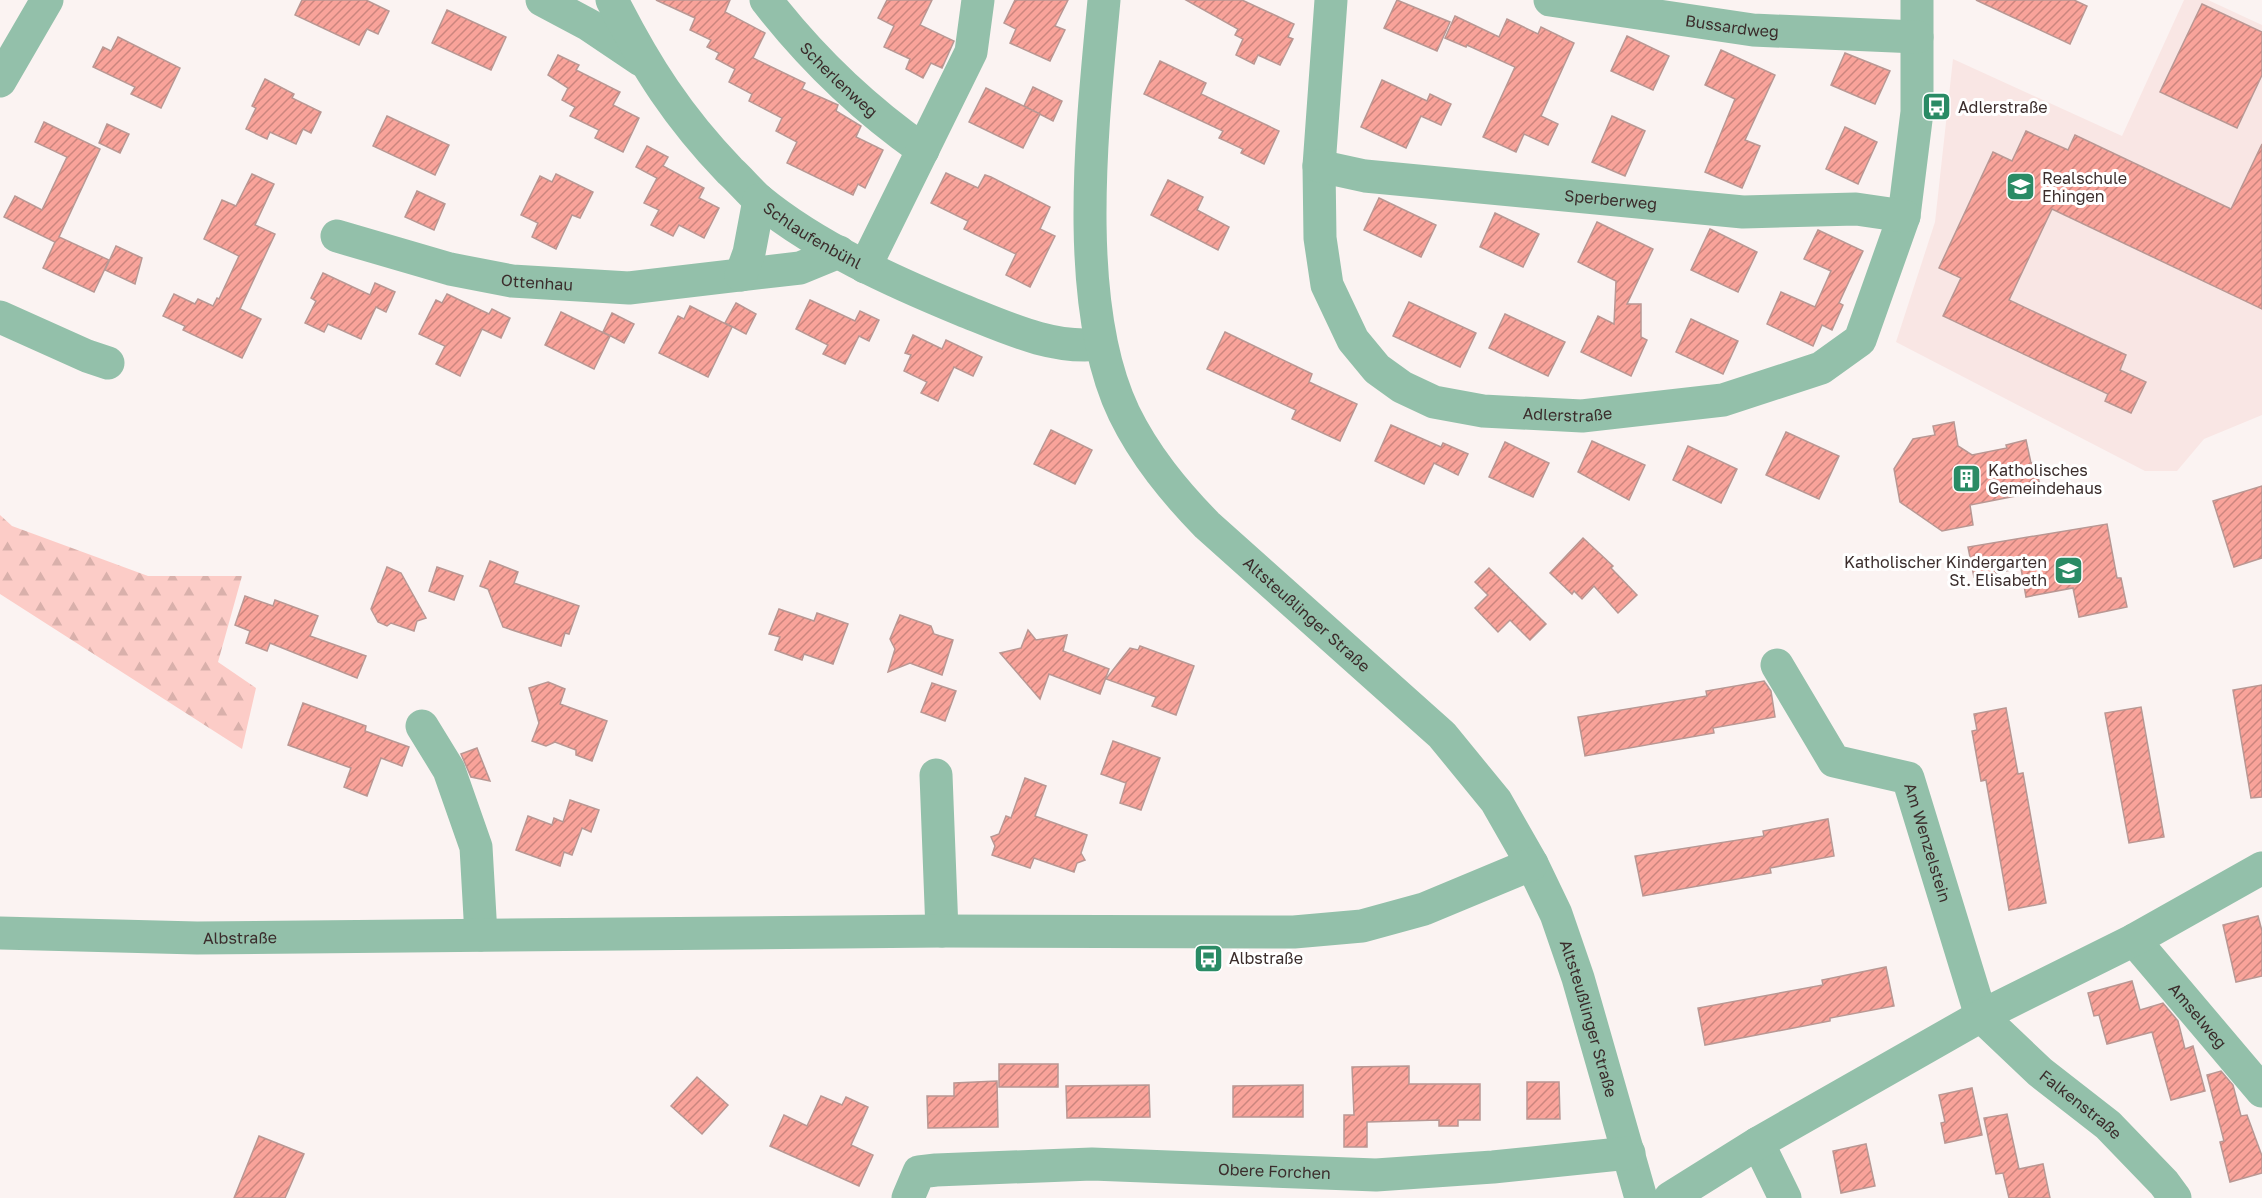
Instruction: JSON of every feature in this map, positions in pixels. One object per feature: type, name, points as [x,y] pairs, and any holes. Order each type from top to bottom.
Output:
[{"type":"street","points":[[0,81],[47,0]]},
{"type":"street","points":[[542,0],[595,28],[643,61]]},
{"type":"street","name":"Schlaufenbühl","points":[[612,0],[643,61],[665,95],[707,147],[759,200],[887,279],[1041,340],[1080,346],[1101,344]]},
{"type":"street","name":"Scherlenweg","points":[[766,0],[806,48],[850,93],[887,125],[922,150]]},
{"type":"street","points":[[852,259],[922,150],[972,52],[978,0]]},
{"type":"street","name":"Altsteußlinger Straße","points":[[1104,0],[1091,138],[1093,256],[1101,344],[1124,412],[1171,489],[1207,525],[1442,735],[1496,801],[1532,864],[1556,914],[1578,978],[1641,1198]]},
{"type":"street","name":"Adlerstraße","points":[[1331,0],[1319,166],[1320,238],[1327,285],[1353,340],[1377,369],[1402,387],[1434,402],[1483,411],[1582,416],[1711,403],[1821,368],[1860,340],[1904,216],[1917,112],[1917,0]]},
{"type":"street","name":"Bussardweg","points":[[1550,0],[1753,30],[1917,37]]},
{"type":"street","name":"Sperberweg","points":[[1319,166],[1365,176],[1743,212],[1856,209],[1904,216]]},
{"type":"street","points":[[741,275],[749,253],[759,200]]},
{"type":"street","name":"Ottenhau","points":[[337,236],[450,269],[512,280],[630,288],[800,268],[852,259]]},
{"type":"street","points":[[0,317],[108,363]]},
{"type":"street","name":"Am Wenzelstein","points":[[1777,665],[1834,761],[1908,778],[1981,1016]]},
{"type":"street","points":[[422,726],[449,770],[476,847],[481,935]]},
{"type":"street","points":[[936,775],[942,931]]},
{"type":"street","name":"Albstraße","points":[[0,933],[197,938],[942,931],[1294,932],[1362,926],[1424,909],[1532,864]]},
{"type":"street","points":[[1670,1198],[1758,1143],[1981,1016],[2258,877]]},
{"type":"street","name":"Amselweg","points":[[2133,940],[2262,1091]]},
{"type":"street","name":"Falkenstraße","points":[[1981,1016],[2040,1072],[2108,1125],[2164,1183],[2175,1198]]},
{"type":"street","points":[[1758,1143],[1785,1198]]},
{"type":"street","name":"Obere Forchen","points":[[914,1185],[1092,1164],[1377,1175],[1492,1167],[1629,1153]]},
{"type":"shaded area","points":[[2184,0],[2208,0],[2262,25],[2262,415],[2204,439],[2177,471],[2145,471],[1896,342],[1935,222],[1953,59],[2122,136]]},
{"type":"green space","points":[[0,515],[12,526],[148,576],[242,576],[218,662],[256,688],[242,749],[0,594]]},
{"type":"building","points":[[302,0],[366,0],[389,11],[378,34],[367,29],[359,45],[295,15]]},
{"type":"building","points":[[656,0],[730,0],[725,12],[765,33],[753,58],[805,83],[802,89],[838,105],[836,111],[861,126],[856,137],[883,150],[865,188],[858,184],[853,195],[787,163],[797,142],[776,131],[782,118],[749,101],[752,94],[729,82],[735,69],[716,59],[719,53],[707,47],[711,40],[690,30],[695,18]]},
{"type":"building","points":[[887,0],[932,0],[920,25],[954,41],[942,68],[931,63],[923,78],[906,69],[910,59],[884,47],[894,26],[878,18]]},
{"type":"building","points":[[1015,0],[1068,0],[1055,26],[1065,30],[1050,61],[1010,43],[1016,29],[1004,23]]},
{"type":"building","points":[[1186,0],[1242,0],[1294,24],[1288,37],[1293,39],[1280,65],[1258,55],[1254,64],[1236,55],[1243,39],[1235,35],[1238,29]]},
{"type":"building","points":[[1397,0],[1450,22],[1437,51],[1384,28]]},
{"type":"building","points":[[1976,0],[2074,0],[2087,6],[2070,44]]},
{"type":"building","points":[[2202,4],[2262,32],[2262,75],[2237,128],[2160,92]]},
{"type":"building","points":[[447,10],[506,37],[491,70],[432,43]]},
{"type":"building","points":[[1455,16],[1499,37],[1507,19],[1538,34],[1541,27],[1574,43],[1541,116],[1558,124],[1548,145],[1524,134],[1516,152],[1483,137],[1515,67],[1467,45],[1466,47],[1445,38]]},
{"type":"building","points":[[1627,36],[1669,56],[1653,90],[1611,71]]},
{"type":"building","points":[[118,37],[180,68],[161,108],[131,94],[135,87],[93,67],[103,47],[111,51]]},
{"type":"building","points":[[1721,50],[1775,75],[1745,140],[1760,146],[1742,188],[1705,172],[1735,99],[1705,85]]},
{"type":"building","points":[[1845,53],[1890,71],[1875,104],[1831,85]]},
{"type":"building","points":[[558,55],[579,65],[576,70],[620,92],[613,105],[639,118],[623,152],[595,138],[599,130],[570,116],[575,107],[562,100],[568,88],[548,75]]},
{"type":"building","points":[[1160,61],[1206,83],[1201,94],[1279,131],[1264,164],[1241,153],[1243,149],[1219,138],[1223,131],[1144,94]]},
{"type":"building","points":[[265,79],[294,94],[292,98],[321,112],[311,133],[303,129],[296,144],[270,132],[267,139],[246,129],[256,108],[252,106]]},
{"type":"building","points":[[1382,80],[1427,101],[1430,94],[1451,104],[1441,125],[1421,116],[1406,148],[1361,127]]},
{"type":"building","points":[[1033,87],[1062,101],[1053,121],[1024,106]]},
{"type":"building","points":[[986,88],[1040,114],[1023,148],[969,122]]},
{"type":"building","points":[[387,116],[449,145],[435,175],[373,146]]},
{"type":"building","points":[[1612,116],[1645,131],[1625,176],[1592,162]]},
{"type":"building","points":[[44,122],[100,149],[59,237],[109,260],[94,292],[43,268],[55,242],[4,217],[15,196],[42,210],[67,157],[35,142]]},
{"type":"building","points":[[107,124],[129,134],[120,153],[99,143]]},
{"type":"building","points":[[1845,127],[1877,142],[1858,184],[1826,169]]},
{"type":"building","points":[[2026,131],[2068,150],[2075,135],[2231,209],[2262,144],[2262,309],[2052,209],[2009,300],[2126,355],[2120,370],[2146,382],[2131,413],[2105,401],[2108,394],[1943,316],[1961,278],[1939,268],[1993,152],[2012,161]]},
{"type":"building","points":[[647,146],[668,157],[663,166],[704,188],[699,198],[719,208],[704,238],[679,225],[673,236],[651,225],[659,210],[644,203],[657,178],[636,167]]},
{"type":"building","points":[[946,173],[978,188],[985,175],[1050,207],[1040,229],[1055,236],[1030,287],[1006,275],[1016,254],[964,229],[968,221],[931,203]]},
{"type":"building","points":[[252,174],[274,184],[255,225],[275,234],[240,309],[261,319],[242,358],[183,330],[185,326],[163,316],[174,294],[195,304],[198,299],[213,306],[217,298],[219,299],[239,256],[204,239],[222,200],[236,206]]},
{"type":"building","points":[[556,174],[593,192],[580,218],[572,215],[556,249],[532,237],[538,223],[521,215],[540,176],[552,182]]},
{"type":"building","points":[[1168,180],[1203,197],[1197,210],[1229,227],[1218,250],[1151,215]]},
{"type":"building","points":[[417,191],[445,204],[434,230],[405,217]]},
{"type":"building","points":[[1379,198],[1436,225],[1421,257],[1364,230]]},
{"type":"building","points":[[1495,213],[1539,234],[1523,267],[1480,247]]},
{"type":"building","points":[[1597,222],[1653,249],[1627,304],[1641,304],[1641,337],[1647,340],[1631,376],[1581,352],[1598,316],[1614,324],[1616,281],[1578,262]]},
{"type":"building","points":[[1710,229],[1757,252],[1738,292],[1691,270]]},
{"type":"building","points":[[1818,230],[1863,251],[1839,303],[1843,305],[1832,330],[1822,325],[1813,346],[1767,324],[1781,292],[1815,307],[1831,271],[1804,259]]},
{"type":"building","points":[[116,246],[142,258],[135,284],[105,270]]},
{"type":"building","points":[[323,273],[370,295],[375,283],[395,292],[386,312],[376,307],[361,339],[328,324],[324,332],[305,323],[316,301],[311,298]]},
{"type":"building","points":[[447,294],[489,314],[492,309],[510,318],[501,338],[482,329],[460,376],[436,364],[445,346],[419,334],[436,300],[442,303]]},
{"type":"building","points":[[810,300],[855,321],[860,311],[879,320],[869,341],[859,336],[845,364],[823,354],[828,345],[796,329]]},
{"type":"building","points":[[1409,302],[1476,333],[1460,367],[1393,336]]},
{"type":"building","points":[[736,303],[756,314],[746,334],[725,323]]},
{"type":"building","points":[[690,306],[732,327],[708,377],[659,353],[678,316],[684,319]]},
{"type":"building","points":[[561,312],[610,336],[594,369],[545,345]]},
{"type":"building","points":[[612,313],[634,324],[624,343],[603,332]]},
{"type":"building","points":[[1505,314],[1565,342],[1548,376],[1489,348]]},
{"type":"building","points":[[1691,319],[1738,341],[1723,374],[1676,352]]},
{"type":"building","points":[[1225,332],[1312,374],[1309,382],[1357,404],[1340,441],[1292,419],[1296,410],[1207,369]]},
{"type":"building","points":[[913,335],[942,349],[946,340],[982,357],[973,376],[954,367],[938,401],[921,393],[927,382],[904,371],[911,355],[905,353]]},
{"type":"building","name":"Katholisches Gemeindehaus","points":[[1954,422],[1958,446],[1972,455],[2007,448],[2006,445],[2026,440],[2031,463],[2035,462],[2041,491],[1970,505],[1973,525],[1942,531],[1900,502],[1894,469],[1913,439],[1935,435],[1933,426]]},
{"type":"building","points":[[1391,425],[1441,447],[1443,443],[1468,454],[1458,475],[1434,463],[1424,484],[1375,461]]},
{"type":"building","points":[[1051,430],[1092,450],[1075,484],[1034,464]]},
{"type":"building","points":[[1786,432],[1839,456],[1819,499],[1766,475]]},
{"type":"building","points":[[1592,441],[1645,465],[1629,500],[1578,472]]},
{"type":"building","points":[[1505,442],[1549,463],[1533,497],[1489,477]]},
{"type":"building","points":[[1688,446],[1737,469],[1721,503],[1673,480]]},
{"type":"building","points":[[2262,486],[2262,558],[2234,567],[2213,501]]},
{"type":"building","points":[[2107,524],[2117,578],[2121,578],[2127,607],[2079,617],[2073,588],[2026,597],[2021,568],[1974,577],[1968,547]]},
{"type":"building","points":[[1583,538],[1613,566],[1611,568],[1637,595],[1618,613],[1594,586],[1582,599],[1574,591],[1572,594],[1550,573]]},
{"type":"building","points":[[490,561],[518,572],[514,583],[579,606],[569,634],[565,633],[561,646],[503,627],[488,589],[480,586]]},
{"type":"building","points":[[387,567],[401,573],[426,618],[417,621],[414,631],[391,623],[387,626],[378,622],[371,609]]},
{"type":"building","points":[[437,567],[463,576],[454,600],[429,591]]},
{"type":"building","points":[[1489,568],[1546,624],[1530,640],[1510,620],[1498,632],[1475,608],[1488,595],[1475,582]]},
{"type":"building","points":[[245,596],[273,606],[275,600],[318,616],[310,636],[366,656],[357,678],[270,643],[267,651],[246,643],[250,631],[235,625]]},
{"type":"building","points":[[779,609],[814,621],[817,613],[848,624],[833,664],[804,654],[802,660],[775,650],[780,637],[769,634]]},
{"type":"building","points":[[900,615],[931,626],[934,634],[953,640],[942,675],[910,663],[888,672],[895,649],[890,639]]},
{"type":"building","points":[[1028,630],[1036,640],[1067,635],[1063,651],[1109,669],[1100,694],[1049,674],[1040,699],[1000,653],[1021,648]]},
{"type":"building","points":[[1140,646],[1194,666],[1176,715],[1152,706],[1156,697],[1106,679],[1130,648],[1138,650]]},
{"type":"building","points":[[1764,681],[1771,691],[1775,717],[1713,728],[1714,733],[1585,756],[1578,717],[1707,696],[1706,691]]},
{"type":"building","points":[[548,682],[565,689],[560,704],[607,721],[592,761],[576,755],[576,750],[555,742],[546,746],[532,741],[539,723],[529,688]]},
{"type":"building","points":[[932,683],[956,691],[945,721],[921,712]]},
{"type":"building","points":[[2262,685],[2262,797],[2251,798],[2233,690]]},
{"type":"building","points":[[303,703],[366,726],[365,731],[409,747],[402,766],[381,758],[367,796],[344,787],[351,768],[288,745]]},
{"type":"building","points":[[2141,707],[2164,837],[2129,843],[2105,713]]},
{"type":"building","points":[[2006,708],[2018,774],[2023,773],[2046,903],[2009,910],[1986,780],[1981,781],[1972,731],[1977,730],[1974,714]]},
{"type":"building","points":[[1113,741],[1160,758],[1141,810],[1120,803],[1126,783],[1101,774]]},
{"type":"building","points":[[477,748],[490,781],[471,777],[461,754]]},
{"type":"building","points":[[1025,778],[1046,786],[1035,816],[1087,835],[1081,853],[1085,860],[1077,863],[1074,872],[1034,858],[1030,868],[992,855],[995,846],[991,837],[999,834],[1006,816],[1011,818]]},
{"type":"building","points":[[570,800],[599,810],[591,832],[582,828],[572,855],[564,852],[560,866],[516,850],[528,816],[552,825],[554,818],[563,822]]},
{"type":"building","points":[[1828,819],[1834,856],[1770,868],[1771,873],[1643,896],[1635,856],[1764,836],[1763,831]]},
{"type":"building","points":[[2258,916],[2262,931],[2262,976],[2236,982],[2223,925]]},
{"type":"building","points":[[1886,967],[1894,1006],[1705,1045],[1698,1008],[1823,985],[1822,980]]},
{"type":"building","points":[[2132,981],[2140,1010],[2163,1003],[2178,1021],[2185,1049],[2193,1046],[2205,1091],[2171,1100],[2152,1032],[2107,1044],[2099,1015],[2094,1016],[2088,993]]},
{"type":"building","points":[[999,1064],[1058,1064],[1058,1087],[999,1087]]},
{"type":"building","points":[[1409,1066],[1409,1084],[1480,1084],[1480,1120],[1458,1120],[1458,1126],[1439,1126],[1439,1120],[1367,1122],[1367,1147],[1344,1147],[1344,1115],[1354,1115],[1352,1067]]},
{"type":"building","points":[[2221,1071],[2233,1085],[2241,1116],[2247,1115],[2262,1156],[2262,1173],[2230,1182],[2220,1142],[2224,1141],[2207,1075]]},
{"type":"building","points":[[697,1077],[728,1105],[702,1134],[671,1106]]},
{"type":"building","points":[[997,1081],[998,1127],[928,1128],[927,1096],[954,1096],[954,1083]]},
{"type":"building","points":[[1527,1082],[1559,1082],[1560,1119],[1527,1119]]},
{"type":"building","points":[[1149,1085],[1150,1117],[1067,1118],[1066,1086]]},
{"type":"building","points":[[1303,1085],[1303,1117],[1233,1117],[1233,1086]]},
{"type":"building","points":[[1972,1088],[1982,1135],[1945,1143],[1941,1123],[1945,1122],[1939,1095]]},
{"type":"building","points":[[821,1096],[842,1105],[846,1097],[868,1107],[851,1145],[873,1155],[859,1186],[770,1146],[784,1115],[807,1126]]},
{"type":"building","points":[[2007,1114],[2019,1169],[2043,1164],[2050,1198],[2009,1198],[2003,1173],[1996,1174],[1984,1118]]},
{"type":"building","points":[[259,1136],[304,1154],[285,1198],[234,1198]]},
{"type":"building","points":[[1866,1144],[1875,1186],[1841,1193],[1833,1151]]},
{"type":"place","name":"Adlerstraße","points":[[1937,107]]},
{"type":"place","name":"Realschule Ehingen","points":[[2021,187]]},
{"type":"place","name":"Katholisches Gemeindehaus","points":[[1967,479]]},
{"type":"place","name":"Katholischer Kindergarten St. Elisabeth","points":[[2068,571]]},
{"type":"place","name":"Albstraße","points":[[1208,958]]}]
